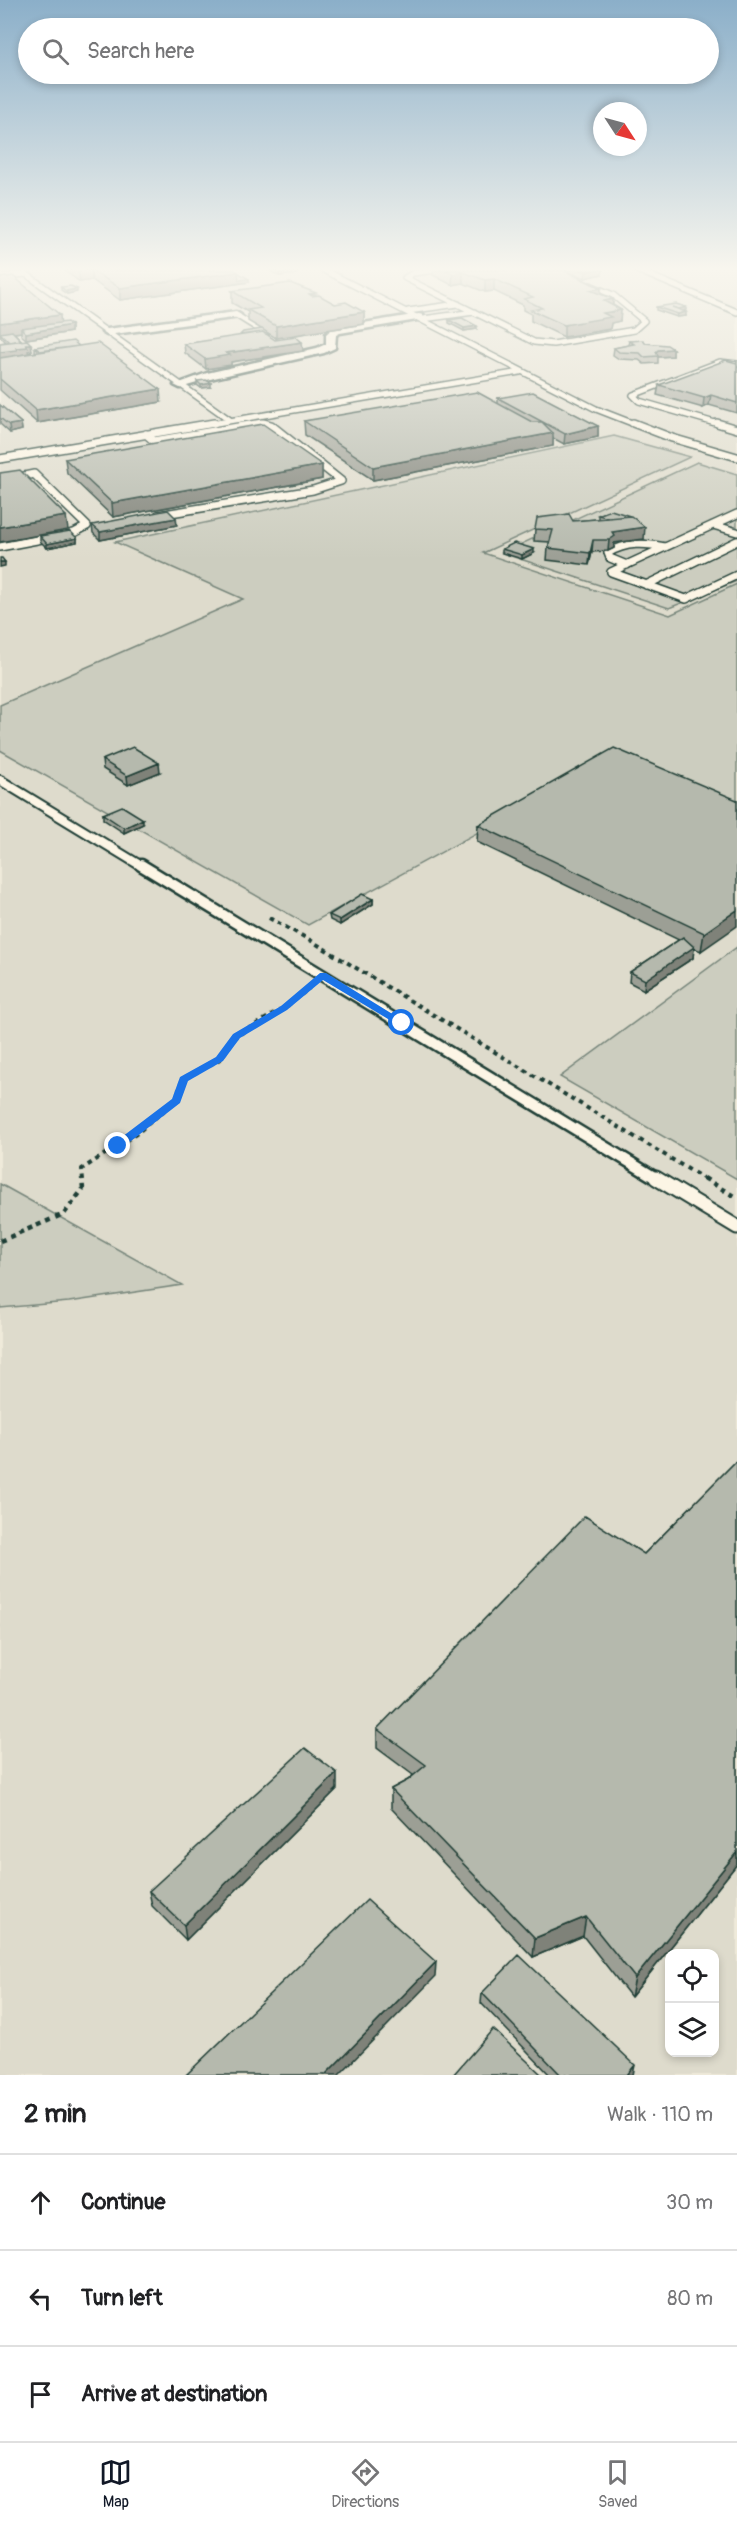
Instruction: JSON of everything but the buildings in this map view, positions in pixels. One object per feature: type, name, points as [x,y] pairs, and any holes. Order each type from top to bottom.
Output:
[{"type":"street","points":[[180,385],[248,367]]},
{"type":"lane","points":[[155,367],[230,420]]},
{"type":"lane","points":[[511,367],[596,409],[672,438],[737,457]]},
{"type":"lane","points":[[707,367],[633,395],[639,401],[737,429]]},
{"type":"lane","points":[[0,459],[520,372]]},
{"type":"lane","points":[[146,434],[154,441],[263,423],[270,425],[341,481],[313,490],[146,517]]},
{"type":"lane","points":[[723,453],[737,448]]},
{"type":"lane","points":[[0,481],[34,474],[87,526]]},
{"type":"lane","points":[[737,514],[611,572],[686,599],[737,575]]},
{"type":"lane","points":[[0,547],[74,533],[87,526],[99,524]]},
{"type":"lane","points":[[713,525],[737,532]]},
{"type":"lane","points":[[646,585],[737,541]]},
{"type":"lane","points":[[627,565],[610,558],[608,553],[634,543],[666,547]]},
{"type":"lane","points":[[0,780],[737,1227]]},
{"type":"path","points":[[0,1241],[64,1214],[83,1189],[82,1169],[136,1134],[176,1100],[183,1079],[220,1059],[236,1036],[284,1008],[323,975]]},
{"type":"shaded area","points":[[0,367],[737,367],[737,2075],[0,2075]]},
{"type":"shaded area","points":[[614,436],[690,457],[483,553],[670,615],[737,584],[737,814],[616,757],[308,925],[0,750],[0,705],[243,599],[115,542]]},
{"type":"shaded area","points":[[697,462],[737,474],[737,581],[669,608],[502,553]]},
{"type":"shaded area","points":[[737,947],[737,1179],[560,1077]]},
{"type":"shaded area","points":[[0,1184],[182,1285],[69,1302],[0,1308]]},
{"type":"route","points":[[118,1146],[176,1100],[183,1079],[220,1059],[236,1036],[284,1008],[323,975],[402,1023]]}]
